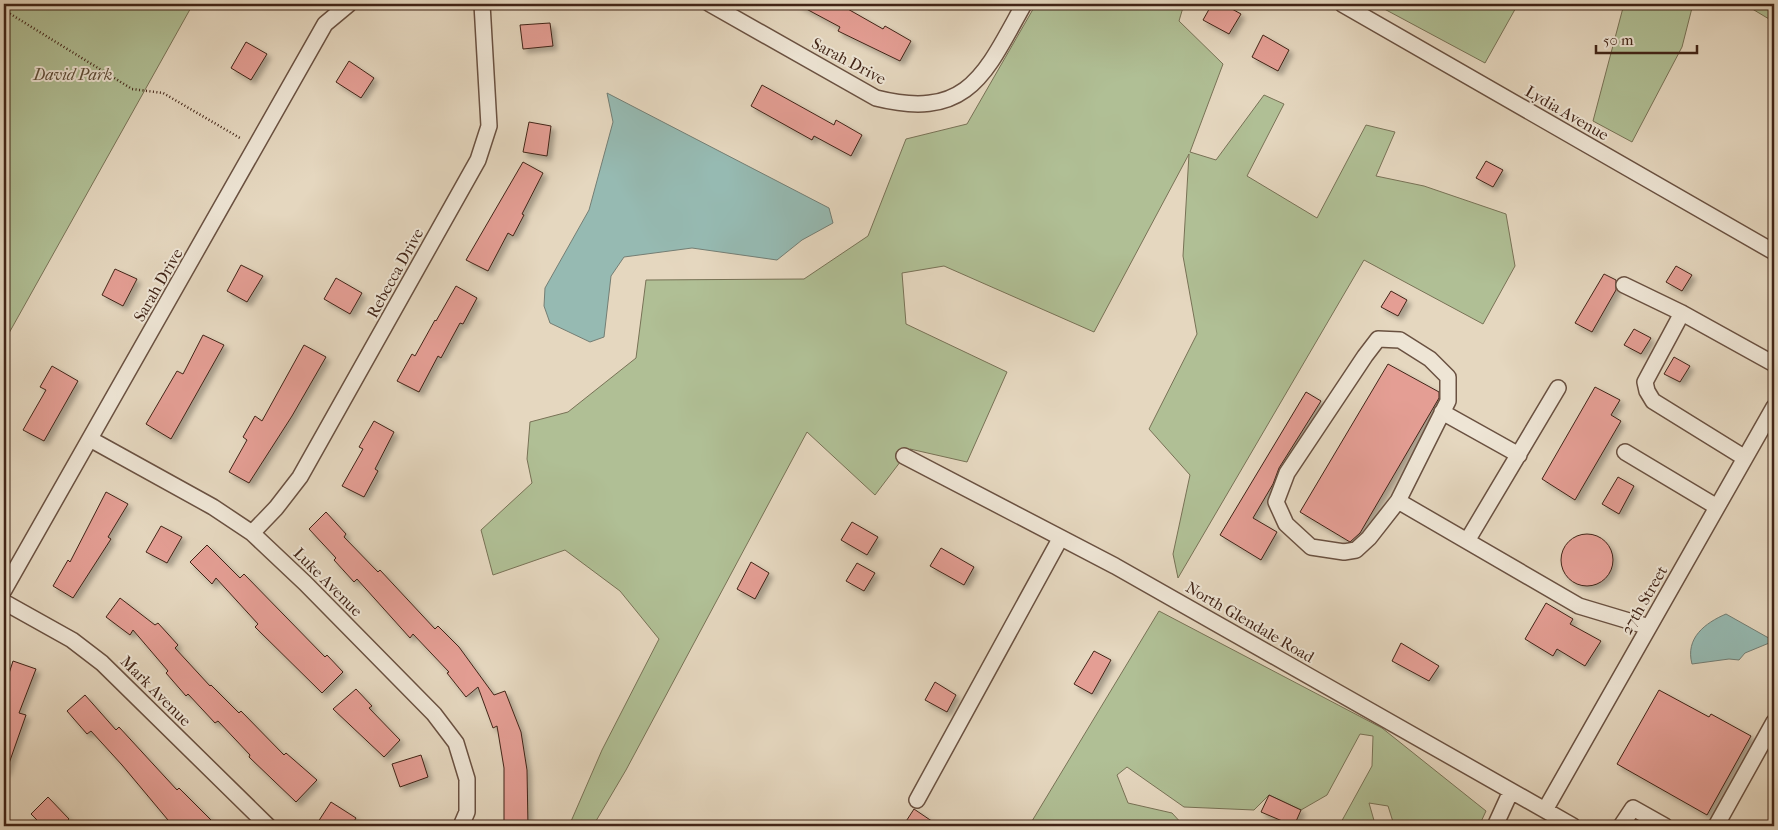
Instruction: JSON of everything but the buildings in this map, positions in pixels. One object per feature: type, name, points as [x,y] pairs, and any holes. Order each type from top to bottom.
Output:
[{"type":"street","name":"Sarah Drive","points":[[4,590],[326,24],[349,4]]},
{"type":"street","name":"Rebecca Drive","points":[[252,533],[276,508],[300,478],[478,160],[489,126],[482,4]]},
{"type":"street","name":"Sarah Drive","points":[[710,4],[876,98],[903,105],[927,105],[958,95],[985,73],[1024,4]]},
{"type":"street","name":"Lydia Avenue","points":[[1342,4],[1774,252]]},
{"type":"street","points":[[1624,285],[1682,313],[1774,364]]},
{"type":"street","points":[[1682,313],[1645,382],[1647,391],[1653,401],[1745,458]]},
{"type":"street","points":[[1378,339],[1400,340],[1430,359],[1448,377],[1448,401],[1398,501],[1369,538],[1356,550],[1344,552],[1311,547],[1286,524],[1276,502],[1287,473],[1378,339]]},
{"type":"street","points":[[1467,541],[1558,388]]},
{"type":"street","name":"27th Street","points":[[1545,810],[1774,407]]},
{"type":"street","points":[[1442,412],[1519,455]]},
{"type":"street","name":"Luke Avenue","points":[[90,439],[213,507],[252,533],[305,582],[440,722],[456,743],[467,779],[464,819]]},
{"type":"street","points":[[1625,452],[1717,507]]},
{"type":"street","name":"North Glendale Road","points":[[904,456],[1124,571],[1574,826]]},
{"type":"street","points":[[1398,501],[1579,606],[1649,627]]},
{"type":"street","points":[[917,800],[1060,539]]},
{"type":"street","name":"Mark Avenue","points":[[4,602],[72,640],[102,663],[268,826]]},
{"type":"street","points":[[1716,826],[1774,722]]},
{"type":"street","points":[[1495,826],[1511,791]]},
{"type":"street","points":[[1621,826],[1633,808],[1665,826]]},
{"type":"path","points":[[4,10],[132,89],[163,93],[240,138]]},
{"type":"green space","name":"David Park","points":[[4,4],[193,4],[4,342]]},
{"type":"green space","points":[[1036,4],[1184,4],[1179,21],[1223,64],[1190,152],[1216,160],[1264,95],[1284,104],[1247,176],[1317,218],[1366,125],[1395,132],[1376,176],[1424,186],[1506,214],[1515,266],[1483,324],[1364,260],[1178,578],[1173,554],[1190,475],[1149,429],[1197,334],[1183,256],[1189,154],[1094,332],[944,266],[902,273],[906,324],[1007,372],[967,462],[910,449],[875,495],[807,432],[626,770],[593,826],[569,826],[602,750],[659,639],[620,591],[565,550],[493,575],[481,530],[532,483],[527,459],[530,422],[568,412],[636,358],[646,280],[804,279],[868,236],[906,139],[967,124]]},
{"type":"green space","points":[[1375,4],[1518,4],[1485,63]]},
{"type":"green space","points":[[1624,4],[1693,4],[1682,47],[1632,142],[1593,121]]},
{"type":"green space","points":[[1744,4],[1774,4],[1774,22]]},
{"type":"green space","points":[[1159,611],[1382,728],[1486,811],[1479,826],[1422,826],[1421,823],[1394,825],[1388,806],[1369,803],[1375,824],[1373,826],[1339,826],[1372,766],[1373,736],[1360,734],[1327,795],[1301,810],[1269,795],[1254,810],[1184,807],[1127,767],[1117,775],[1128,803],[1172,813],[1184,826],[1029,826]]},
{"type":"water","points":[[607,93],[829,208],[833,223],[802,240],[777,260],[692,248],[624,257],[611,276],[604,337],[590,342],[550,323],[544,306],[545,288],[589,210],[613,122]]},
{"type":"water","points":[[1726,614],[1774,641],[1745,653],[1739,660],[1729,659],[1692,664],[1691,646],[1698,633],[1711,622]]}]
